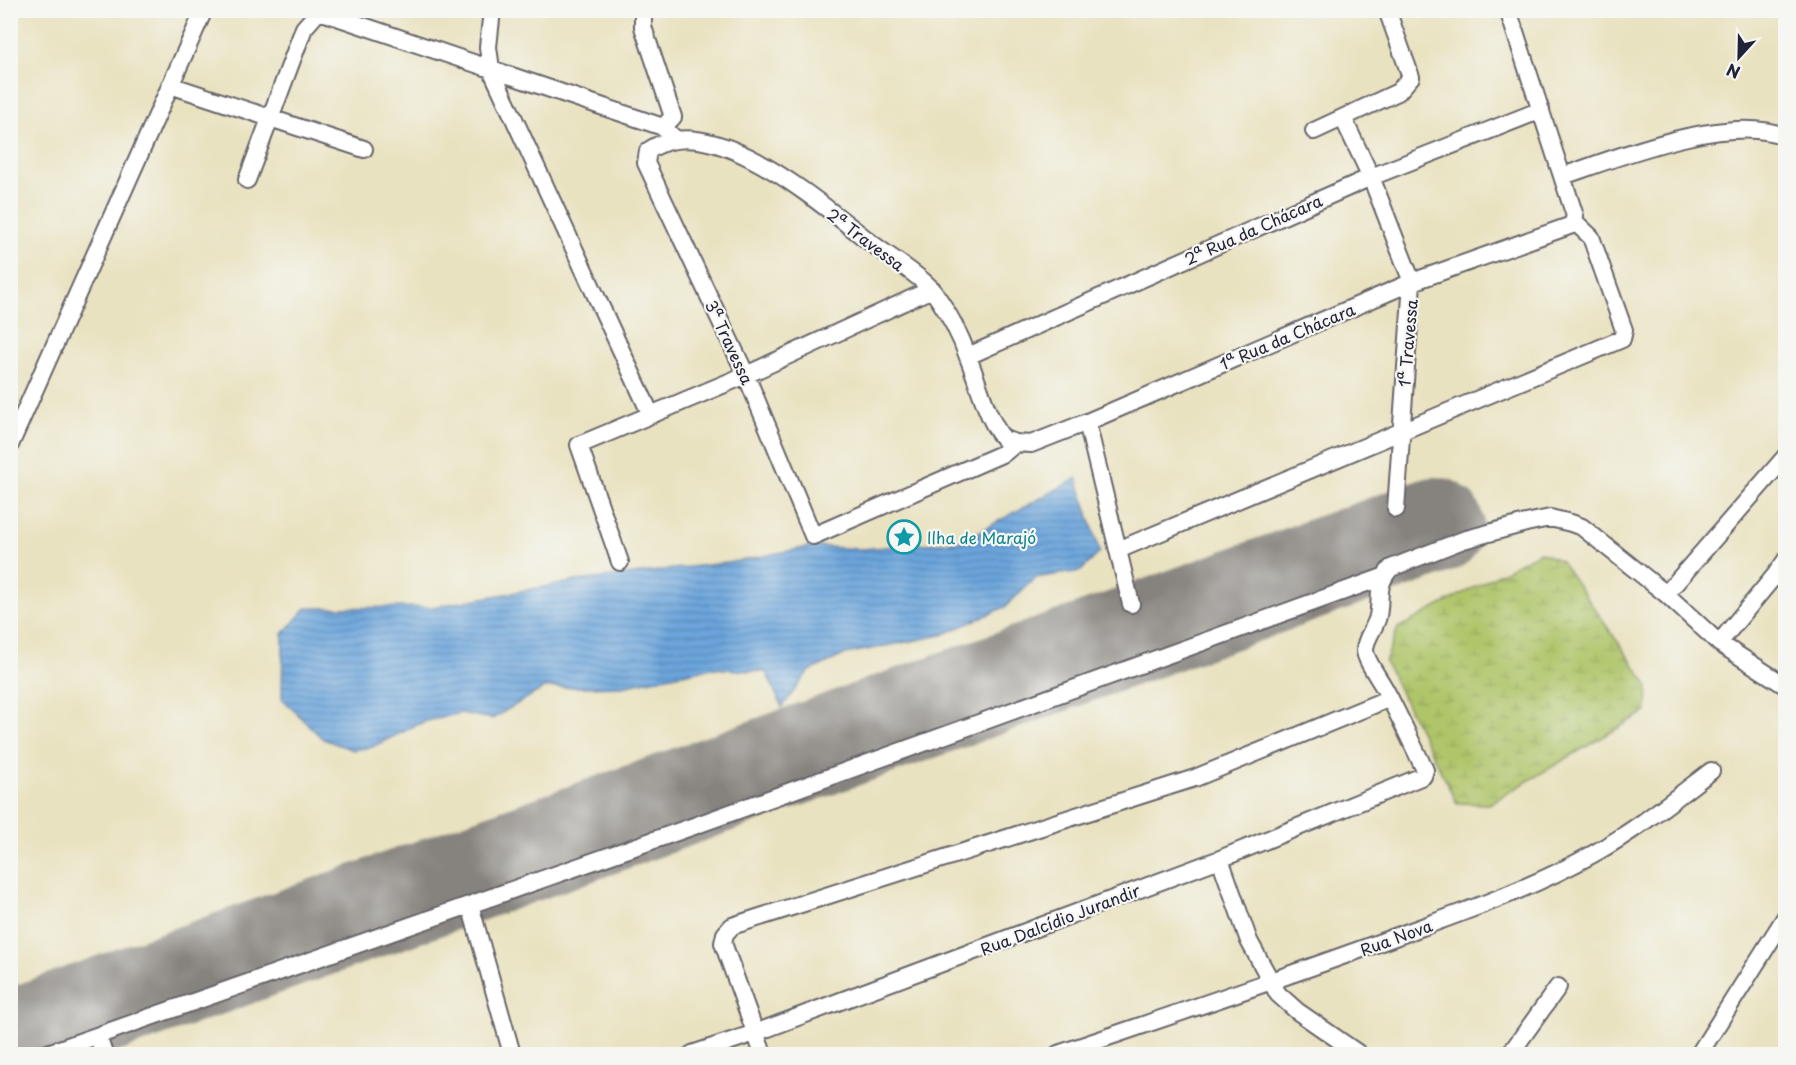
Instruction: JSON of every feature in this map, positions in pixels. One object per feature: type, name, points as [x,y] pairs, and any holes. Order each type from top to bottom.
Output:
[{"type":"street","points":[[10,445],[204,10]]},
{"type":"street","name":"2ª Travessa","points":[[270,118],[304,28],[319,10],[669,132],[720,143],[762,164],[809,196],[932,289],[948,312],[968,356],[994,425],[1010,441]]},
{"type":"street","points":[[492,10],[488,47],[491,69],[651,415]]},
{"type":"street","points":[[643,10],[643,27],[673,117],[669,132]]},
{"type":"street","points":[[1314,131],[1398,92],[1411,77],[1387,10]]},
{"type":"street","points":[[1118,550],[1622,339],[1624,330],[1591,237],[1573,223],[1575,216],[1563,176],[1508,10]]},
{"type":"street","points":[[170,85],[364,149]]},
{"type":"street","name":"2ª Rua da Chácara","points":[[968,356],[1371,177],[1541,110]]},
{"type":"street","points":[[247,180],[270,118]]},
{"type":"street","name":"1ª Travessa","points":[[1343,118],[1371,177],[1412,282],[1396,509]]},
{"type":"street","points":[[1563,176],[1633,152],[1723,129],[1755,129],[1785,137]]},
{"type":"street","name":"3ª Travessa","points":[[669,132],[648,151],[646,163],[746,375],[813,536],[1004,453],[1010,441]]},
{"type":"street","name":"1ª Rua da Chácara","points":[[1010,441],[1031,444],[1412,282],[1573,223]]},
{"type":"street","points":[[620,562],[579,444],[746,375],[932,289]]},
{"type":"street","points":[[1087,422],[1131,604]]},
{"type":"street","points":[[1666,594],[1785,456]]},
{"type":"street","points":[[763,1054],[723,943],[725,934],[732,926],[1195,778],[1390,698],[1366,655],[1365,648],[1379,615],[1379,588],[1383,577],[1391,568],[1463,540],[1550,518],[1582,526],[1666,594],[1719,643],[1785,686]]},
{"type":"street","points":[[1719,643],[1785,560]]},
{"type":"street","points":[[45,1054],[470,905],[1383,577]]},
{"type":"street","name":"Rua Dalcídio Jurandir","points":[[692,1054],[755,1033],[1220,859],[1420,778],[1425,770],[1390,698]]},
{"type":"street","name":"Rua Nova","points":[[1058,1054],[1270,983],[1480,906],[1554,874],[1622,837],[1711,771]]},
{"type":"street","points":[[1220,859],[1249,941],[1270,983],[1278,994],[1297,1011],[1359,1054]]},
{"type":"street","points":[[470,905],[512,1054]]},
{"type":"street","points":[[1699,1054],[1784,923]]},
{"type":"street","points":[[1510,1054],[1558,987]]},
{"type":"street","points":[[98,1036],[104,1054]]},
{"type":"green space","points":[[1540,552],[1561,561],[1648,685],[1647,711],[1489,804],[1457,803],[1385,662],[1398,628]]},
{"type":"water","points":[[1077,478],[1100,552],[1081,571],[1035,578],[1005,607],[942,635],[846,654],[808,672],[782,707],[766,672],[712,668],[622,686],[544,688],[492,719],[461,713],[423,722],[372,747],[353,750],[323,739],[282,699],[283,634],[306,608],[432,607],[577,581],[739,561],[813,546],[861,549],[962,541]]},
{"type":"runway","points":[[10,1039],[1435,526]]},
{"type":"place","name":"Ilha de Marajó","points":[[904,537]]}]
